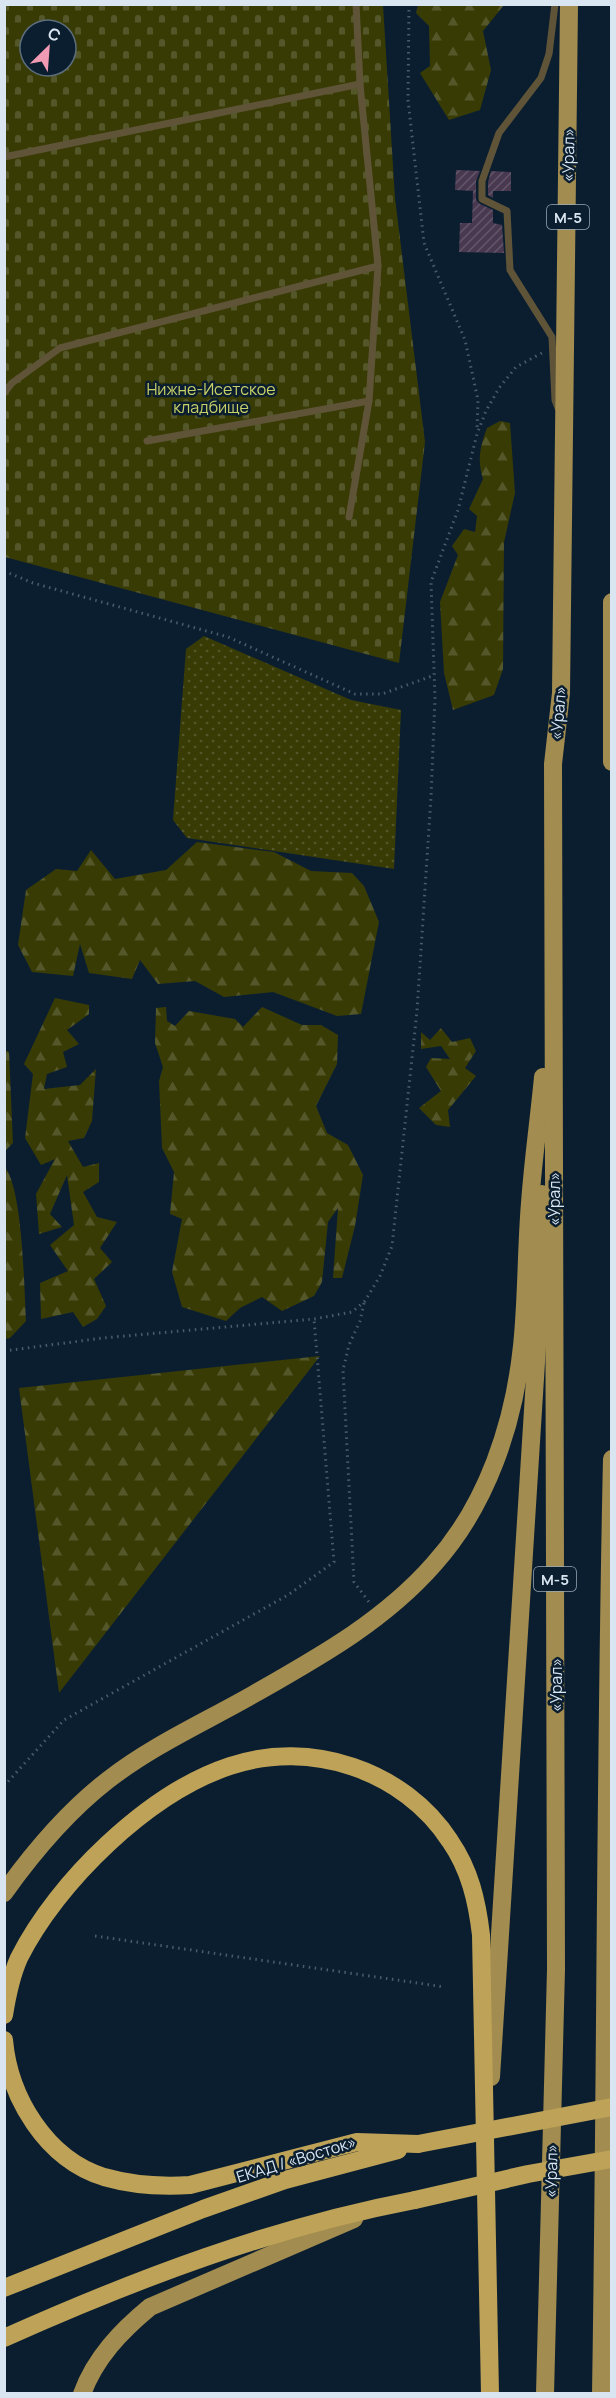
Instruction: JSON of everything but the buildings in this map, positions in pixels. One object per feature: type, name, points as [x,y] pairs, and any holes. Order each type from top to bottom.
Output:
[{"type":"highway","points":[[4,2015],[18,1960],[58,1898],[127,1827],[160,1801],[197,1779],[231,1765],[270,1757],[302,1757],[338,1761],[364,1770],[391,1784],[414,1801],[434,1819],[451,1842],[465,1868],[476,1898],[481,1935],[490,2394]]},
{"type":"highway","points":[[4,2040],[6,2059],[14,2089],[30,2118],[49,2141],[72,2160],[102,2176],[140,2185],[190,2185],[357,2142],[418,2144]]},
{"type":"highway","name":"ЕКАД / «Восток»","points":[[4,2288],[193,2213],[285,2180],[418,2144],[612,2107]]},
{"type":"highway","points":[[4,2338],[98,2296],[249,2241],[384,2206],[528,2174],[612,2159]]},
{"type":"main road","name":"«Урал»","points":[[545,2394],[556,1969],[553,764],[561,693],[566,429],[569,4]]},
{"type":"main road","points":[[612,602],[612,762]]},
{"type":"main road","points":[[486,2143],[540,1295],[544,969],[553,764]]},
{"type":"main road","points":[[4,1893],[51,1833],[109,1779],[190,1729],[339,1646],[382,1614],[434,1564],[461,1529],[483,1490],[501,1446],[513,1405],[522,1346],[530,1202],[543,1077]]},
{"type":"main road","points":[[601,2394],[608,1642],[612,1459]]},
{"type":"main road","points":[[82,2394],[99,2358],[129,2325],[150,2307],[384,2206]]},
{"type":"lane","points":[[349,518],[369,401],[378,266],[360,84],[356,4]]},
{"type":"lane","points":[[555,4],[549,54],[541,78],[499,133],[482,181],[482,199],[507,211],[510,270],[552,337],[555,400],[566,429]]},
{"type":"lane","points":[[4,157],[360,84]]},
{"type":"lane","points":[[4,393],[12,383],[60,348],[378,266]]},
{"type":"lane","points":[[147,441],[369,401]]},
{"type":"path","points":[[409,4],[408,100],[424,243],[465,340],[478,400],[477,434]]},
{"type":"path","points":[[382,1614],[365,1599],[354,1582],[343,1370],[349,1345],[360,1321],[365,1301],[380,1276],[392,1246],[417,1011],[431,797],[435,698],[432,676],[431,582],[458,510],[477,434],[486,411],[499,388],[516,367],[547,350],[552,337]]},
{"type":"path","points":[[4,571],[33,583],[228,637],[355,694],[382,694],[432,676]]},
{"type":"path","points":[[4,1351],[103,1338],[314,1319],[352,1312],[365,1301]]},
{"type":"path","points":[[4,1786],[64,1720],[288,1595],[334,1562],[314,1319]]},
{"type":"path","points":[[95,1936],[445,1987]]},
{"type":"green space","name":"Нижне-Исетское кладбище","points":[[4,5],[383,5],[395,198],[425,442],[399,663],[5,557]]},
{"type":"green space","points":[[418,5],[504,5],[483,31],[491,70],[480,110],[449,120],[420,73],[430,66],[429,26],[416,13]]},
{"type":"green space","points":[[500,421],[510,423],[515,493],[504,542],[503,669],[494,695],[453,710],[444,673],[440,602],[458,555],[452,546],[464,529],[475,532],[477,516],[469,509],[483,479],[480,466],[481,447],[487,428]]},
{"type":"green space","points":[[204,636],[351,700],[401,710],[394,869],[187,838],[173,820],[186,649]]},
{"type":"green space","points":[[197,842],[274,852],[311,871],[352,873],[364,886],[379,922],[361,1014],[337,1016],[273,992],[224,997],[195,981],[158,984],[140,960],[132,979],[89,973],[80,944],[73,976],[32,972],[18,945],[26,890],[56,869],[77,871],[91,850],[115,879],[166,870]]},
{"type":"green space","points":[[55,998],[89,1005],[89,1014],[67,1030],[79,1044],[63,1052],[67,1067],[47,1074],[44,1089],[80,1085],[96,1069],[92,1121],[84,1138],[68,1141],[83,1167],[99,1163],[99,1182],[83,1192],[97,1217],[117,1222],[100,1248],[112,1262],[94,1279],[106,1306],[97,1319],[83,1327],[73,1312],[41,1319],[40,1283],[68,1271],[50,1245],[74,1225],[67,1175],[50,1214],[62,1227],[39,1234],[36,1194],[55,1159],[41,1165],[25,1138],[33,1074],[24,1064]]},
{"type":"green space","points":[[166,1007],[167,1021],[175,1026],[189,1011],[235,1019],[243,1027],[262,1007],[302,1025],[321,1025],[338,1035],[337,1064],[316,1106],[327,1133],[348,1145],[363,1175],[355,1226],[342,1278],[333,1278],[338,1208],[328,1222],[322,1282],[314,1296],[282,1311],[262,1297],[240,1308],[226,1321],[182,1307],[172,1272],[182,1219],[170,1214],[174,1172],[162,1148],[159,1081],[163,1067],[155,1043],[156,1008]]},
{"type":"green space","points":[[441,1028],[452,1042],[470,1038],[476,1051],[465,1068],[476,1076],[448,1110],[450,1127],[436,1125],[419,1108],[441,1091],[426,1067],[431,1058],[450,1059],[441,1046],[421,1049],[421,1032],[430,1040]]},
{"type":"green space","points":[[5,1050],[9,1052],[13,1143],[5,1151]]},
{"type":"green space","points":[[5,1167],[16,1196],[19,1217],[26,1321],[10,1338],[5,1339]]},
{"type":"green space","points":[[320,1356],[59,1693],[19,1388]]}]
